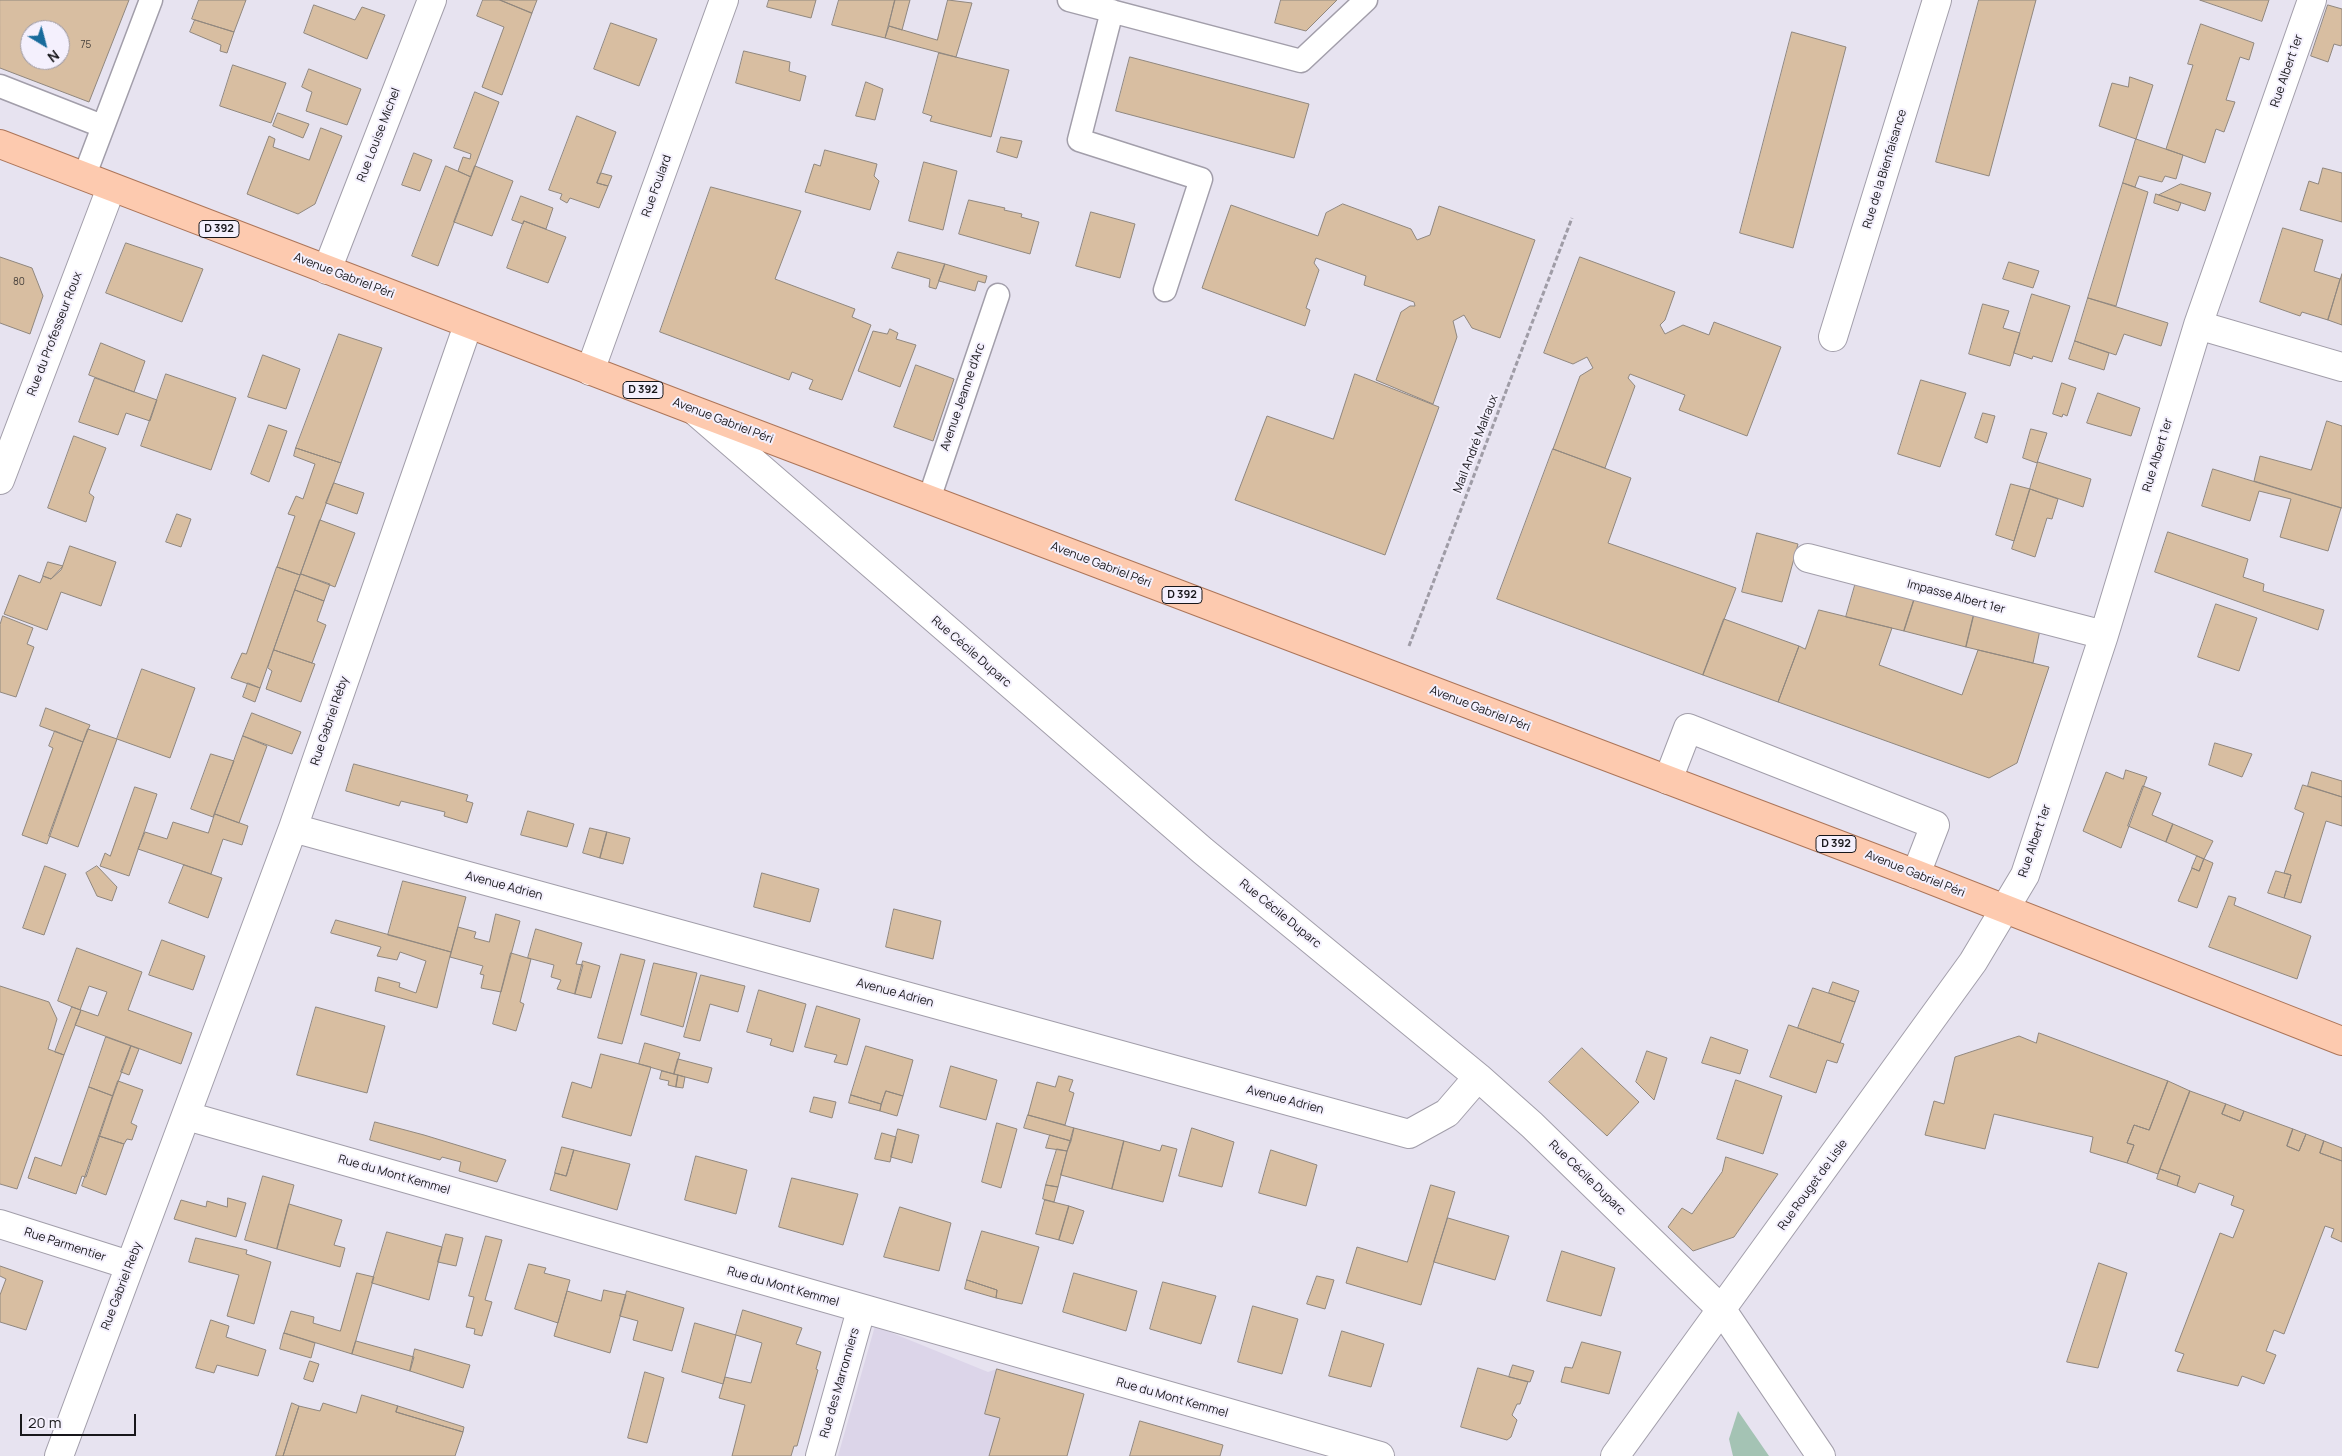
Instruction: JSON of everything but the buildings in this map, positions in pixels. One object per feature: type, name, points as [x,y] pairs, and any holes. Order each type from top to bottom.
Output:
[{"type":"main road","name":"Avenue Gabriel Péri","points":[[0,144],[696,412],[1916,874],[2342,1041]]},
{"type":"street","name":"Rue Louise Michel","points":[[327,270],[432,0]]},
{"type":"street","name":"Rue Foulard","points":[[590,371],[724,0]]},
{"type":"street","name":"Rue de la Bienfaisance","points":[[1833,337],[1937,0]]},
{"type":"street","name":"Rue Albert 1er","points":[[2004,910],[2025,876],[2104,635],[2198,325],[2312,0]]},
{"type":"street","name":"Rue du Professeur Roux","points":[[0,480],[111,188]]},
{"type":"street","name":"Rue Gabriel Réby","points":[[187,1116],[293,828],[468,325]]},
{"type":"street","points":[[2198,325],[2342,367]]},
{"type":"street","name":"Rue Cécile Duparc","points":[[696,412],[1203,851],[1478,1077],[1532,1125],[1722,1310],[1821,1456]]},
{"type":"street","name":"Impasse Albert 1er","points":[[1808,558],[2104,635]]},
{"type":"street","points":[[1668,780],[1688,728],[1935,825],[1916,874]]},
{"type":"street","name":"Avenue Adrien","points":[[293,828],[1409,1134],[1447,1113],[1478,1077]]},
{"type":"street","name":"Rue Rouget de Lisle","points":[[1615,1456],[1973,962],[2004,910]]},
{"type":"street","name":"Rue Gabriel Reby","points":[[59,1456],[129,1265],[187,1116]]},
{"type":"street","name":"Rue du Mont Kemmel","points":[[187,1116],[861,1310],[1380,1456]]},
{"type":"street","name":"Rue Parmentier","points":[[0,1224],[129,1265]]},
{"type":"street","name":"Rue des Marronniers","points":[[820,1456],[861,1310]]},
{"type":"lane","points":[[84,177],[150,0]]},
{"type":"lane","points":[[1069,0],[1301,61],[1366,0]]},
{"type":"lane","points":[[1112,11],[1079,140],[1201,179],[1165,290]]},
{"type":"lane","points":[[0,86],[102,126]]},
{"type":"lane","name":"Avenue Jeanne d'Arc","points":[[929,499],[998,296]]},
{"type":"path","name":"Mail André Malraux","points":[[1397,677],[1572,218]]},
{"type":"shaded area","points":[[875,1326],[988,1372],[997,1369],[1084,1394],[1067,1456],[838,1456]]},
{"type":"green space","points":[[1738,1411],[1769,1456],[1733,1456],[1729,1439]]}]
